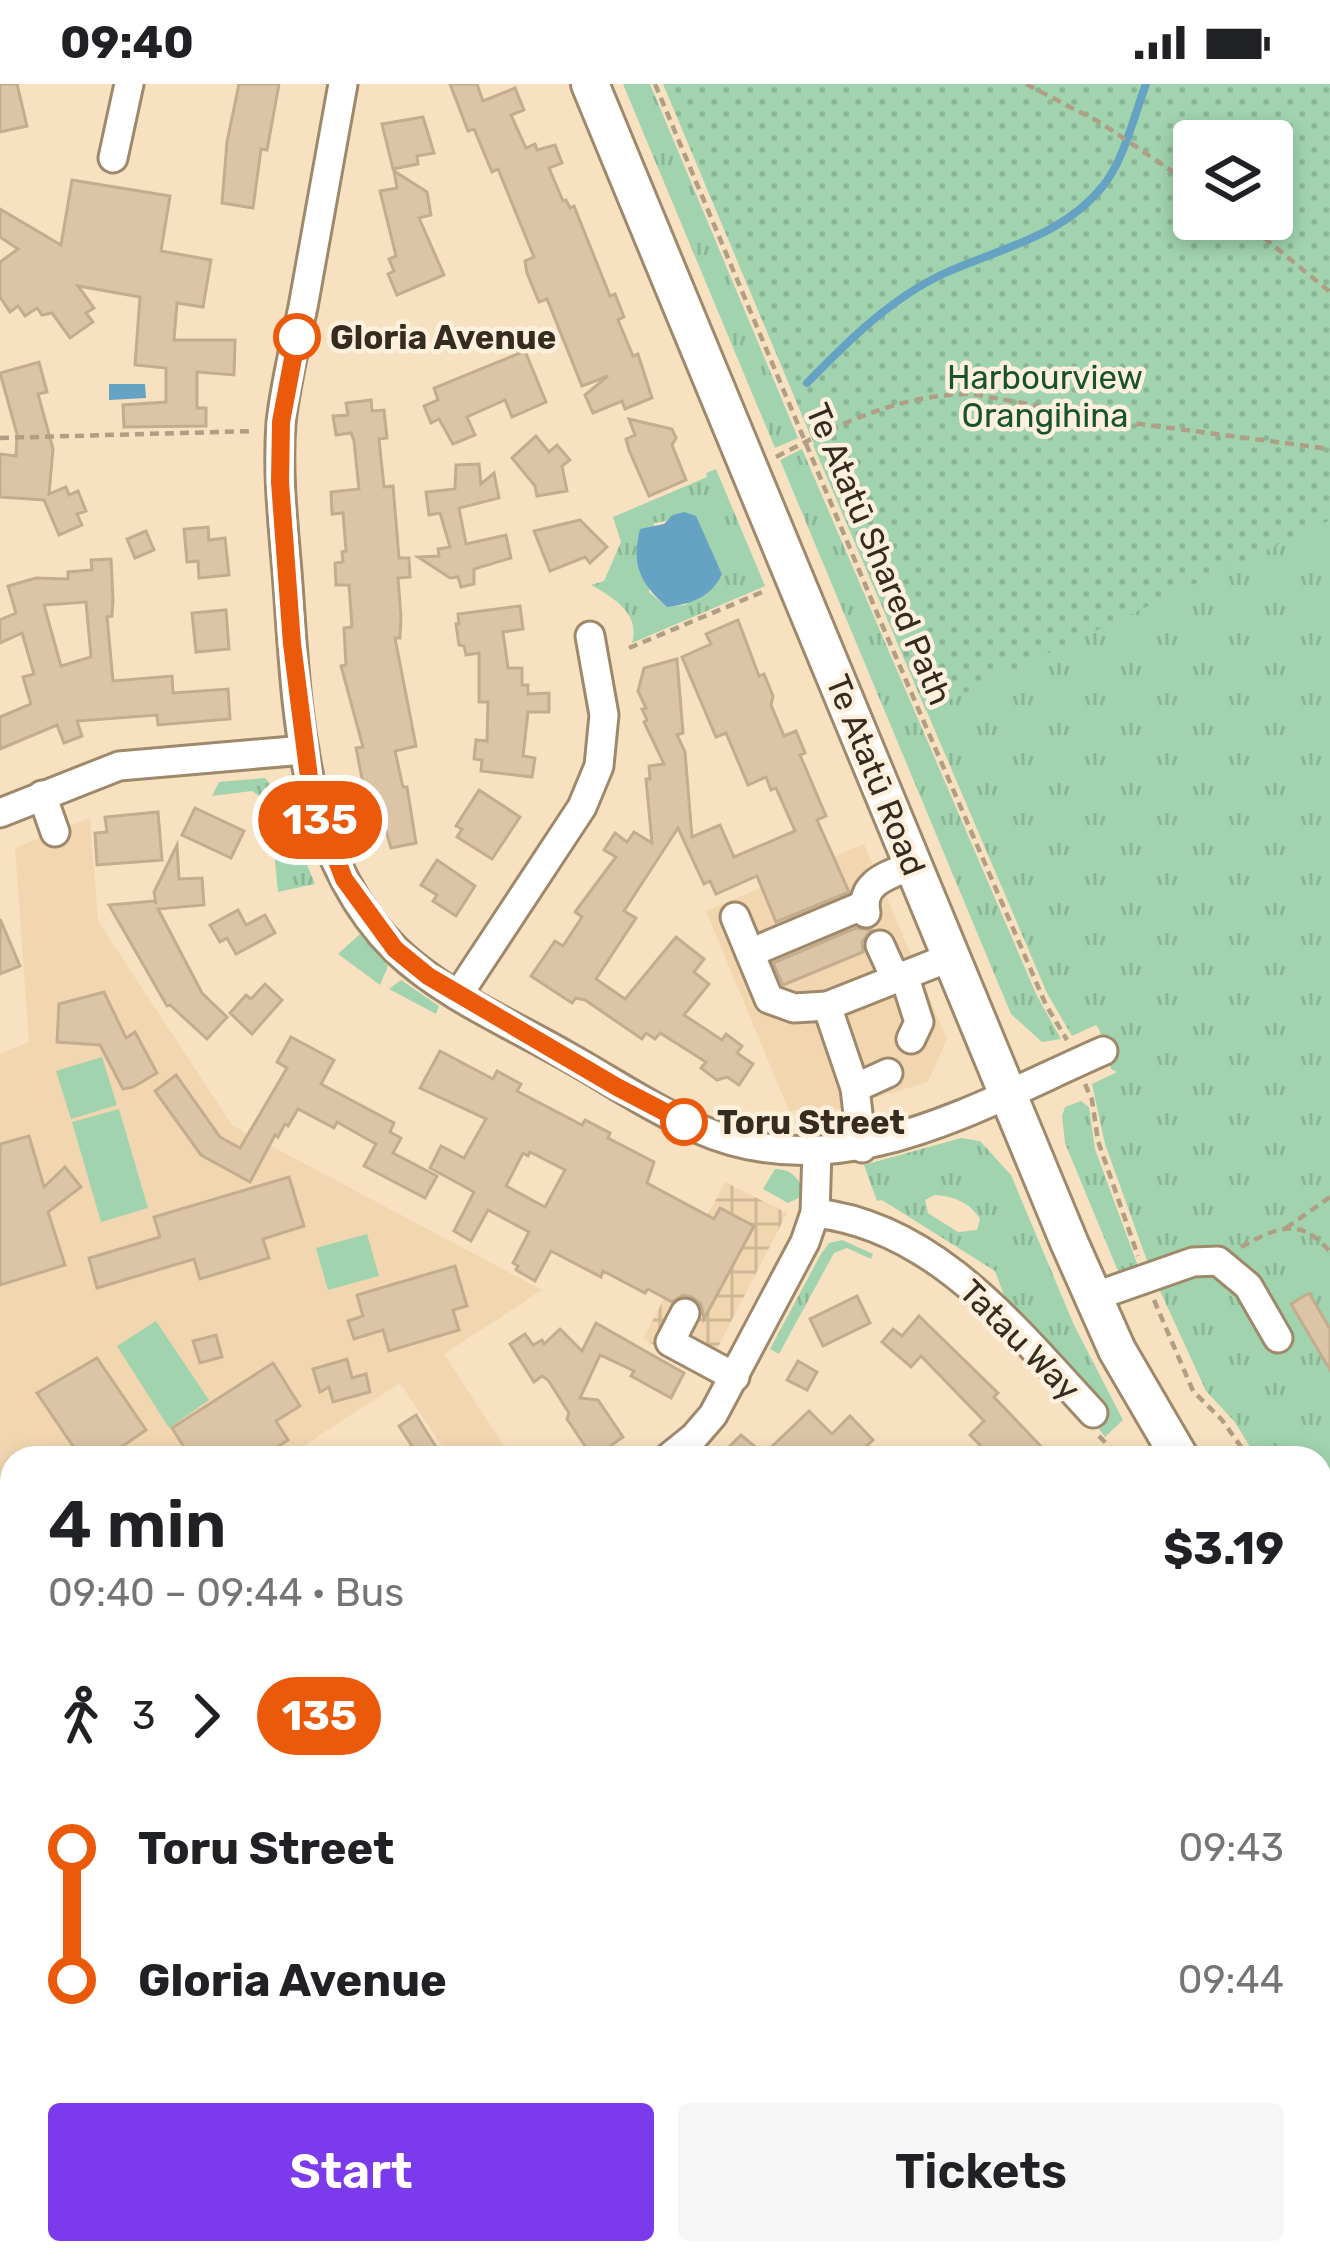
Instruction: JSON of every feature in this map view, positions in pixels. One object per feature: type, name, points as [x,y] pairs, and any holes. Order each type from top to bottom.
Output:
[{"type":"main road","name":"Te Atatū Road","points":[[590,84],[1093,1297],[1173,1446]]},
{"type":"street","points":[[113,158],[129,84]]},
{"type":"street","points":[[343,84],[281,422],[282,517],[304,750],[319,819],[344,879],[395,949],[458,994],[617,1087],[702,1131],[756,1146],[817,1151],[862,1148],[1008,1096],[1103,1051]]},
{"type":"street","points":[[458,994],[582,807],[599,766],[604,715],[590,636]]},
{"type":"street","points":[[0,813],[119,766],[304,750]]},
{"type":"street","points":[[42,795],[55,832]]},
{"type":"street","points":[[750,953],[865,909],[865,894],[874,884],[913,865]]},
{"type":"street","points":[[735,917],[769,999],[794,1008],[827,1006],[950,956]]},
{"type":"street","points":[[880,945],[919,1022],[911,1039]]},
{"type":"street","points":[[827,1006],[855,1088],[862,1148]]},
{"type":"street","points":[[855,1088],[888,1073]]},
{"type":"street","points":[[682,1446],[703,1429],[735,1377],[805,1242],[815,1214],[817,1151]]},
{"type":"street","name":"Tatau Way","points":[[815,1214],[851,1217],[879,1227],[988,1299],[1095,1423]]},
{"type":"street","points":[[1093,1297],[1193,1262],[1217,1261],[1248,1286],[1278,1338]]},
{"type":"street","points":[[685,1313],[670,1342],[735,1377]]},
{"type":"path","name":"Te Atatū Shared Path","points":[[656,84],[1005,910],[1066,1039]]},
{"type":"path","points":[[1026,84],[1065,103],[1173,172]]},
{"type":"path","points":[[1266,240],[1330,292]]},
{"type":"path","points":[[749,470],[851,418],[885,406],[929,396],[972,394],[1140,424],[1330,449]]},
{"type":"path","points":[[0,438],[260,431]]},
{"type":"path","points":[[629,647],[769,589]]},
{"type":"path","points":[[1286,1228],[1330,1196]]},
{"type":"path","points":[[1217,1261],[1286,1228],[1306,1230],[1330,1252]]},
{"type":"path","points":[[1095,1423],[1111,1446]]},
{"type":"shaded area","points":[[90,818],[98,921],[232,1125],[542,1290],[444,1354],[504,1446],[442,1446],[400,1383],[303,1446],[0,1446],[0,1054],[29,1042],[15,848]]},
{"type":"shaded area","points":[[864,844],[947,1039],[928,1082],[838,1109],[789,1111],[706,911]]},
{"type":"shaded area","points":[[725,1182],[787,1213],[705,1372],[643,1339]]},
{"type":"green space","points":[[623,84],[650,84],[798,438],[775,448]]},
{"type":"green space","name":"Harbourview Orangihina","points":[[663,84],[1330,84],[1330,520],[926,711]]},
{"type":"green space","points":[[813,445],[1330,452],[1330,1446],[1250,1446],[1206,1391],[1150,1269],[1105,1144],[1092,1084],[1117,1072],[1111,1069],[1096,1025],[1072,1036],[1047,993]]},
{"type":"green space","points":[[802,449],[1037,996],[1061,1039],[1042,1042],[1011,1014],[780,460]]},
{"type":"green space","points":[[716,469],[765,586],[632,643],[629,615],[591,585],[604,581],[621,542],[613,517],[707,477],[706,473]],"holes":[[[695,516],[722,574],[685,605],[667,607],[649,592],[654,523]]]},
{"type":"green space","points":[[265,778],[275,789],[315,884],[278,892],[269,803],[252,791],[212,796],[219,782]]},
{"type":"green space","points":[[360,934],[388,966],[380,985],[338,954]]},
{"type":"green space","points":[[401,980],[439,1006],[436,1014],[389,989]]},
{"type":"green space","points":[[102,1057],[117,1105],[71,1119],[56,1071]]},
{"type":"green space","points":[[1081,1101],[1089,1107],[1095,1149],[1139,1269],[1120,1276],[1065,1143],[1065,1107]]},
{"type":"green space","points":[[119,1109],[148,1208],[101,1222],[72,1122]]},
{"type":"green space","points":[[961,1138],[980,1141],[1011,1175],[1074,1325],[1123,1420],[1105,1437],[1009,1309],[995,1271],[877,1201],[864,1165]],"holes":[[[942,1196],[972,1209],[980,1219],[977,1230],[958,1232],[928,1213],[925,1200]]]},
{"type":"green space","points":[[775,1169],[795,1176],[803,1196],[788,1203],[763,1189]]},
{"type":"green space","points":[[367,1234],[379,1276],[328,1290],[316,1248]]},
{"type":"green space","points":[[842,1240],[873,1254],[871,1259],[847,1248],[834,1253],[779,1354],[770,1349],[821,1254],[829,1243]]},
{"type":"green space","points":[[156,1321],[209,1400],[169,1428],[117,1346]]},
{"type":"water","points":[[109,384],[145,384],[146,398],[109,400]]},
{"type":"water","points":[[684,512],[696,516],[722,574],[700,598],[667,607],[640,572],[637,542],[640,529],[664,524]]},
{"type":"building","points":[[0,84],[17,84],[27,126],[0,132]]},
{"type":"building","points":[[239,84],[279,84],[267,150],[261,149],[253,208],[222,203],[227,142]]},
{"type":"building","points":[[450,84],[477,84],[483,101],[515,88],[524,110],[511,115],[526,148],[555,145],[562,163],[549,168],[563,201],[574,206],[610,296],[615,294],[624,317],[618,320],[633,356],[638,354],[652,398],[625,409],[622,401],[593,413],[585,395],[608,376],[582,386],[547,299],[539,302],[527,273],[525,261],[534,257],[498,169],[492,172],[474,129],[468,131]]},
{"type":"building","points":[[423,117],[434,153],[417,156],[418,164],[393,169],[382,124]]},
{"type":"building","points":[[394,171],[427,192],[431,215],[419,218],[444,275],[397,295],[388,274],[394,271],[389,259],[396,256],[380,191],[397,188]]},
{"type":"building","points":[[72,180],[170,196],[161,251],[211,260],[203,307],[177,303],[174,340],[235,340],[234,375],[197,372],[197,408],[206,408],[206,426],[124,427],[123,405],[166,402],[166,368],[135,365],[140,297],[78,286],[94,308],[86,313],[93,322],[70,338],[52,313],[42,315],[37,308],[25,316],[18,306],[10,312],[0,297],[0,262],[18,249],[0,237],[0,209],[61,245]]},
{"type":"building","points":[[525,351],[546,402],[512,417],[505,400],[467,417],[475,435],[453,444],[439,419],[431,423],[424,406],[438,400],[434,388]]},
{"type":"building","points":[[39,362],[47,392],[38,394],[53,449],[49,494],[66,487],[69,495],[78,491],[86,511],[77,514],[82,525],[59,535],[44,500],[0,497],[0,454],[16,456],[17,434],[0,373]]},
{"type":"building","points":[[371,400],[372,411],[384,410],[387,438],[379,439],[384,487],[393,486],[399,558],[409,558],[410,577],[398,578],[400,638],[395,638],[416,746],[395,751],[403,787],[407,787],[416,843],[391,848],[382,817],[370,819],[356,748],[363,747],[341,666],[346,665],[344,628],[352,627],[349,585],[336,585],[335,563],[343,562],[346,551],[343,513],[332,514],[331,492],[359,489],[354,441],[351,433],[336,435],[333,416],[348,415],[346,403]]},
{"type":"building","points":[[629,419],[672,429],[676,438],[672,445],[686,480],[649,496],[626,439],[635,435]]},
{"type":"building","points":[[536,436],[549,452],[557,445],[570,460],[562,466],[567,491],[537,496],[535,486],[512,458]]},
{"type":"building","points":[[479,464],[481,484],[494,473],[499,498],[459,508],[466,544],[506,535],[511,558],[474,569],[474,584],[461,587],[458,577],[450,578],[418,557],[439,556],[438,549],[450,547],[440,513],[429,515],[426,492],[455,489],[456,465]]},
{"type":"building","points":[[580,520],[607,547],[590,563],[585,557],[550,571],[534,531]]},
{"type":"building","points":[[208,527],[209,540],[225,538],[229,575],[199,578],[198,561],[187,562],[184,529]]},
{"type":"building","points":[[146,531],[154,550],[135,558],[127,539]]},
{"type":"building","points":[[111,559],[112,616],[107,617],[113,681],[172,676],[173,693],[228,689],[230,719],[158,725],[157,715],[77,721],[82,736],[64,743],[57,725],[0,749],[0,717],[31,704],[23,677],[34,674],[22,633],[0,643],[0,620],[16,613],[8,586],[36,578],[68,579],[68,572],[92,570],[91,560]],"holes":[[[86,602],[91,657],[61,666],[44,605]]]},
{"type":"building","points":[[520,606],[523,629],[503,632],[508,668],[522,668],[522,685],[528,685],[528,694],[549,693],[549,712],[528,712],[523,756],[535,758],[532,777],[481,771],[482,760],[474,759],[476,740],[487,741],[488,702],[479,702],[479,653],[466,655],[456,624],[458,614]]},
{"type":"building","points":[[226,610],[229,649],[196,652],[192,613]]},
{"type":"building","points":[[738,620],[759,676],[764,674],[773,696],[771,705],[784,736],[796,731],[805,753],[800,755],[826,816],[817,820],[849,892],[776,922],[757,876],[716,894],[710,881],[704,884],[678,828],[624,911],[636,918],[596,979],[625,999],[676,937],[704,959],[694,972],[709,984],[684,1015],[722,1040],[726,1034],[742,1046],[737,1053],[753,1064],[739,1085],[727,1077],[717,1080],[701,1068],[706,1062],[660,1033],[655,1039],[646,1033],[642,1039],[585,1000],[576,998],[572,1003],[531,976],[555,941],[563,946],[582,917],[575,912],[616,857],[604,850],[615,833],[627,842],[634,832],[652,843],[646,779],[650,779],[649,766],[664,764],[644,722],[642,709],[646,708],[638,691],[644,668],[677,659],[683,733],[677,735],[685,752],[692,837],[720,825],[734,857],[795,831],[776,788],[771,790],[766,777],[748,785],[726,733],[716,737],[682,657],[711,644],[706,634]]},
{"type":"building","points":[[479,790],[520,817],[492,859],[457,837],[462,829],[456,826]]},
{"type":"building","points":[[195,808],[244,831],[231,858],[182,835]]},
{"type":"building","points":[[158,812],[162,860],[97,865],[95,833],[107,832],[105,817]]},
{"type":"building","points":[[177,845],[179,879],[202,878],[204,905],[158,909],[202,993],[227,1017],[207,1039],[167,1006],[109,905],[156,904],[154,892]]},
{"type":"building","points":[[437,860],[475,886],[456,916],[433,901],[437,895],[421,885]]},
{"type":"building","points":[[238,910],[246,925],[265,915],[275,933],[236,954],[227,938],[220,942],[210,925]]},
{"type":"building","points":[[0,919],[20,966],[0,974]]},
{"type":"building","points":[[856,928],[871,930],[862,942],[863,952],[783,985],[773,963]]},
{"type":"building","points":[[265,984],[282,1000],[252,1034],[230,1013],[246,995],[251,999]]},
{"type":"building","points":[[104,992],[126,1038],[135,1032],[157,1073],[133,1087],[123,1089],[100,1045],[57,1042],[59,1004]]},
{"type":"building","points":[[291,1037],[334,1060],[321,1084],[394,1123],[390,1132],[401,1138],[393,1153],[437,1176],[425,1198],[364,1166],[376,1144],[337,1122],[334,1128],[298,1109],[288,1126],[275,1135],[250,1182],[201,1155],[155,1091],[176,1075],[220,1137],[240,1148],[287,1068],[277,1062]]},
{"type":"building","points":[[440,1051],[493,1079],[497,1071],[521,1084],[517,1091],[582,1125],[585,1120],[654,1162],[647,1183],[714,1219],[720,1208],[754,1226],[704,1319],[701,1304],[692,1297],[683,1295],[672,1302],[603,1271],[601,1277],[551,1251],[535,1281],[513,1263],[529,1232],[488,1210],[471,1241],[454,1231],[474,1192],[430,1168],[441,1146],[464,1158],[486,1119],[420,1088]],"holes":[[[523,1153],[565,1170],[545,1207],[506,1186]]]},
{"type":"building","points":[[29,1136],[44,1187],[65,1167],[81,1187],[48,1212],[65,1265],[0,1285],[0,1144]]},
{"type":"building","points":[[289,1177],[304,1226],[263,1239],[269,1258],[200,1279],[194,1259],[97,1288],[89,1258],[160,1237],[154,1217]]},
{"type":"building","points":[[455,1266],[467,1306],[453,1310],[459,1330],[389,1351],[383,1330],[354,1339],[348,1321],[363,1316],[357,1295]]},
{"type":"building","points":[[1309,1293],[1330,1329],[1330,1370],[1291,1304]]},
{"type":"building","points":[[857,1296],[870,1323],[823,1346],[810,1319]]},
{"type":"building","points":[[919,1316],[998,1393],[994,1397],[1041,1446],[981,1446],[970,1435],[984,1421],[921,1356],[911,1367],[882,1342],[893,1329],[902,1336]]},
{"type":"building","points":[[596,1323],[684,1373],[671,1398],[631,1376],[634,1371],[600,1355],[580,1398],[598,1400],[623,1437],[610,1446],[585,1446],[548,1380],[542,1376],[534,1382],[510,1344],[525,1334],[533,1345],[542,1340],[544,1344],[560,1329],[582,1351]]},
{"type":"building","points":[[216,1335],[222,1357],[200,1363],[193,1341]]},
{"type":"building","points":[[97,1358],[146,1430],[123,1446],[73,1446],[37,1393]]},
{"type":"building","points":[[347,1359],[352,1378],[366,1374],[370,1392],[333,1402],[329,1387],[320,1392],[313,1369]]},
{"type":"building","points":[[798,1361],[817,1372],[807,1390],[787,1380]]},
{"type":"building","points":[[273,1363],[300,1406],[276,1421],[288,1440],[279,1446],[183,1446],[172,1428]]},
{"type":"building","points":[[809,1411],[832,1434],[850,1416],[873,1440],[867,1446],[772,1446]]},
{"type":"building","points":[[416,1415],[435,1446],[412,1446],[399,1426]]},
{"type":"building","points":[[741,1435],[754,1446],[730,1446]]},
{"type":"waterway","points":[[807,383],[905,296],[943,274],[1049,229],[1087,203],[1117,164],[1146,84]]},
{"type":"bus line","name":"135","points":[[297,337],[281,422],[280,482],[292,644],[311,793],[344,879],[395,949],[428,976],[684,1122]]},
{"type":"place","name":"Gloria Avenue","points":[[297,337]]},
{"type":"place","name":"Toru Street","points":[[684,1122]]}]
